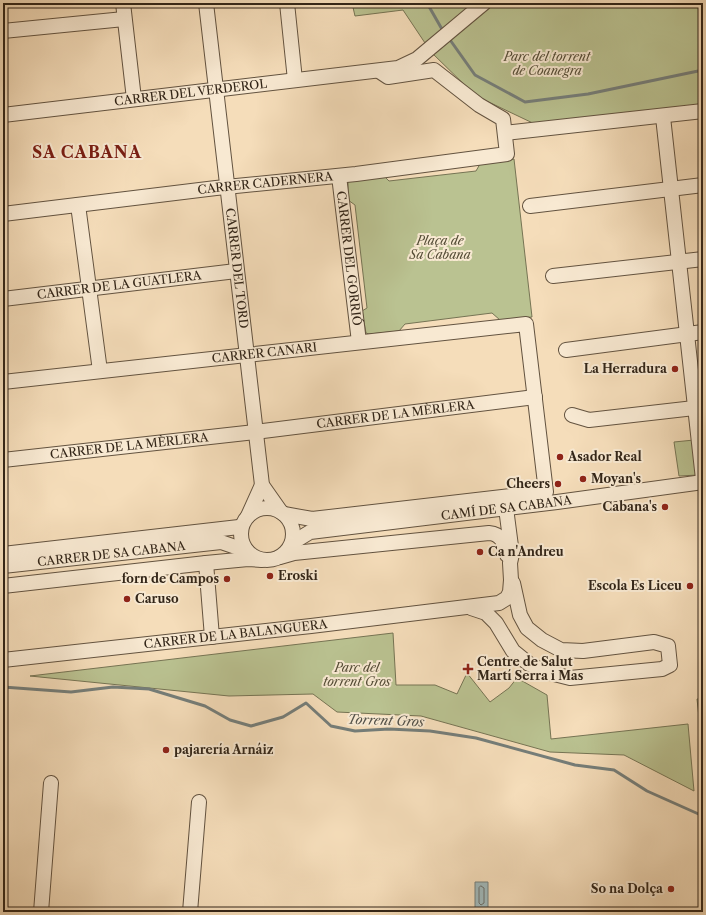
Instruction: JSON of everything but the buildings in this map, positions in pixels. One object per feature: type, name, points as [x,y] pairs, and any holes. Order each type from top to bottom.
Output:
[{"type":"street","points":[[123,3],[134,99]]},
{"type":"street","name":"CARRER DEL TORD","points":[[206,3],[226,187],[262,485],[286,517]]},
{"type":"street","points":[[287,3],[295,80]]},
{"type":"street","points":[[379,71],[406,65],[427,51],[484,3]]},
{"type":"street","points":[[3,31],[124,19]]},
{"type":"street","points":[[379,71],[388,77],[434,70],[479,105],[503,120],[505,133],[663,117],[703,111]]},
{"type":"street","name":"CARRER DEL VERDEROL","points":[[3,115],[379,71]]},
{"type":"street","points":[[663,117],[687,334],[699,407],[703,479]]},
{"type":"street","name":"CARRER CADERNERA","points":[[3,214],[226,187],[339,176],[507,154],[505,133]]},
{"type":"street","name":"CARRER DEL GORRIÓ","points":[[339,176],[359,342]]},
{"type":"street","points":[[530,206],[703,185]]},
{"type":"street","points":[[78,206],[100,371]]},
{"type":"street","points":[[553,276],[703,259]]},
{"type":"street","name":"CARRER DE LA GUATLERA","points":[[3,299],[236,271]]},
{"type":"street","name":"CARRER CANARI","points":[[3,382],[526,324],[535,398]]},
{"type":"street","points":[[566,350],[703,332]]},
{"type":"street","points":[[286,517],[312,519],[546,492],[535,398]]},
{"type":"street","name":"CARRER DE LA MÈRLERA","points":[[3,460],[255,432],[535,398]]},
{"type":"street","points":[[572,415],[589,420],[699,407]]},
{"type":"street","name":"CAMÍ DE SA CABANA","points":[[310,532],[703,482]]},
{"type":"street","points":[[262,485],[244,523],[241,533],[242,543],[247,551],[254,557],[262,560]]},
{"type":"street","points":[[221,542],[256,511],[264,508],[273,509],[310,532],[292,543]]},
{"type":"street","points":[[506,508],[512,554],[510,564]]},
{"type":"street","points":[[280,557],[287,551],[292,543],[294,534],[286,517]]},
{"type":"street","points":[[3,554],[244,523]]},
{"type":"street","points":[[3,586],[206,563],[248,559],[271,560],[294,553],[489,533],[496,534],[502,539],[510,564],[512,580]]},
{"type":"street","name":"CARRER DE SA CABANA","points":[[3,566],[221,542],[247,551]]},
{"type":"street","points":[[206,563],[212,637]]},
{"type":"street","name":"CARRER DE LA BALANGUERA","points":[[468,606],[486,613],[496,623],[513,650],[529,664],[546,672],[570,678],[662,669],[670,665],[668,646],[654,642],[584,651],[561,650],[542,640],[528,628],[520,615],[515,587],[512,580]]},
{"type":"street","name":"CARRER DE LA BALANGUERA","points":[[3,660],[499,603],[507,598],[512,580]]},
{"type":"street","points":[[41,912],[51,783]]},
{"type":"street","points":[[190,912],[199,802]]},
{"type":"green space","name":"Parc del torrent de Coanegra","points":[[352,3],[703,3],[703,104],[539,126],[476,96],[431,52],[403,10],[355,16]]},
{"type":"green space","name":"Plaça de Sa Cabana","points":[[514,159],[532,317],[500,320],[492,313],[405,324],[399,331],[366,333],[362,311],[367,308],[355,205],[348,200],[348,181],[384,176],[389,181],[476,171],[480,164],[484,162]]},
{"type":"green space","points":[[694,440],[698,475],[679,476],[674,442]]},
{"type":"green space","name":"Parc del torrent Gros","points":[[393,633],[396,685],[435,685],[457,694],[467,673],[490,702],[509,688],[517,678],[547,695],[551,739],[688,724],[694,791],[624,755],[550,752],[421,716],[337,712],[313,694],[229,696],[30,676]]},
{"type":"green space","points":[[697,699],[703,699],[703,735],[701,736]]},
{"type":"water","points":[[475,882],[488,882],[488,908],[475,910]]},
{"type":"waterway","points":[[427,3],[443,31]]},
{"type":"waterway","points":[[448,37],[475,75],[525,102],[588,94],[703,70]]},
{"type":"waterway","name":"Torrent Gros","points":[[3,687],[71,692],[113,687],[149,689],[205,706],[230,720],[251,726],[283,717],[306,703],[331,726],[355,731],[389,729],[430,731],[476,738],[575,765],[614,770],[647,791],[703,816]]},
{"type":"place","name":"La Herradura","points":[[675,369]]},
{"type":"place","name":"Asador Real","points":[[560,457]]},
{"type":"place","name":"Moyan's","points":[[583,479]]},
{"type":"place","name":"Cheers","points":[[558,484]]},
{"type":"place","name":"Cabana's","points":[[665,507]]},
{"type":"place","name":"Ca n'Andreu","points":[[480,552]]},
{"type":"place","name":"Eroski","points":[[270,576]]},
{"type":"place","name":"forn de Campos","points":[[227,579]]},
{"type":"place","name":"Escola Es Liceu","points":[[690,586]]},
{"type":"place","name":"Caruso","points":[[127,599]]},
{"type":"place","name":"Centre de Salut Martí Serra i Mas","points":[[468,669]]},
{"type":"place","name":"pajarería Arnáiz","points":[[166,750]]},
{"type":"place","name":"So na Dolça","points":[[671,889]]},
{"type":"district","name":"SA CABANA","points":[[87,152]]}]
